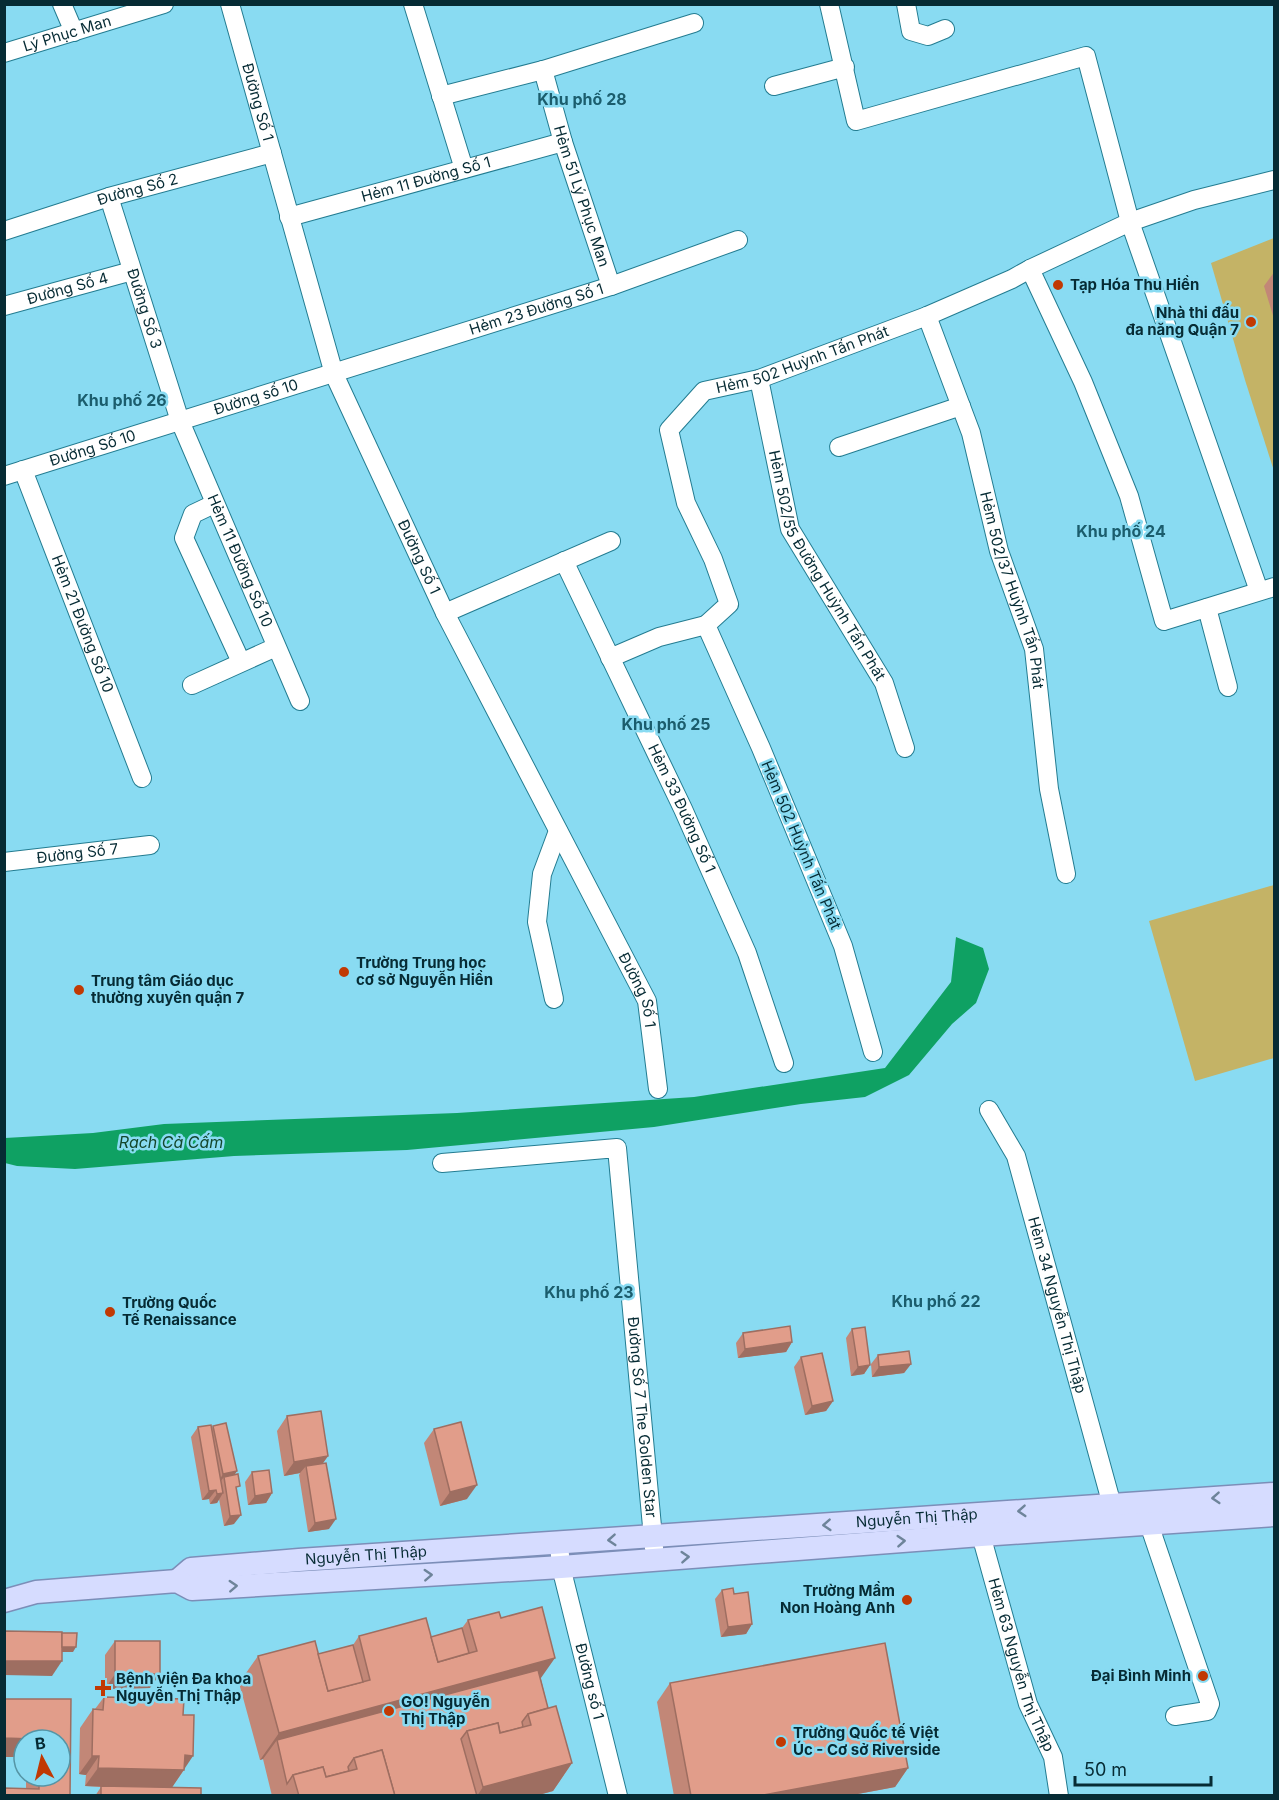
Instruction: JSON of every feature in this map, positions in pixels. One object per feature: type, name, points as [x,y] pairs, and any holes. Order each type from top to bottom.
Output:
[{"type":"main road","name":"Nguyễn Thị Thập","points":[[4,1601],[36,1592],[177,1581],[192,1589],[561,1567],[654,1548],[1112,1505],[1275,1494]]},
{"type":"main road","name":"Nguyễn Thị Thập","points":[[177,1581],[191,1569],[559,1544],[654,1548],[981,1535],[1275,1515]]},
{"type":"main road","name":"Nguyễn Thị Thập","points":[[4,1583],[36,1592]]},
{"type":"street","points":[[62,4],[74,32]]},
{"type":"street","name":"Lý Phục Man","points":[[4,53],[164,4]]},
{"type":"street","name":"Đường Số 1","points":[[230,4],[334,374],[445,613],[647,1001],[658,1089]]},
{"type":"street","points":[[413,4],[464,169]]},
{"type":"street","points":[[829,4],[856,121],[1086,56],[1130,222],[1267,589],[1164,621],[1129,496],[1083,382],[1030,269]]},
{"type":"street","points":[[906,4],[911,31],[928,36],[945,29]]},
{"type":"street","points":[[441,96],[543,70],[694,23]]},
{"type":"street","points":[[774,86],[844,67]]},
{"type":"street","name":"Hẻm 51 Lý Phục Man","points":[[543,70],[563,142],[611,286]]},
{"type":"street","name":"Hẻm 11 Đường Số 1","points":[[289,217],[563,142]]},
{"type":"street","name":"Đường Số 2","points":[[4,231],[109,197],[272,153]]},
{"type":"street","name":"Hẻm 502 Huỳnh Tấn Phát","points":[[873,1052],[843,946],[761,748],[706,626],[729,604],[713,559],[686,503],[669,430],[704,391],[759,380],[927,316],[1012,279],[1130,222],[1194,200],[1275,180]]},
{"type":"street","name":"Đường Số 3","points":[[109,197],[180,421]]},
{"type":"street","name":"Hẻm 23 Đường Số 1","points":[[334,374],[611,286],[738,240]]},
{"type":"street","name":"Đường Số 4","points":[[4,306],[132,271]]},
{"type":"street","name":"Hẻm 502/37 Huỳnh Tấn Phát","points":[[927,316],[971,433],[999,551],[1034,649],[1049,789],[1066,874]]},
{"type":"street","name":"Đường số 10","points":[[180,421],[334,374]]},
{"type":"street","name":"Hẻm 502/55 Đường Huỳnh Tấn Phát","points":[[759,380],[790,529],[884,683],[904,748]]},
{"type":"street","points":[[839,447],[961,406]]},
{"type":"street","name":"Đường Số 10","points":[[4,476],[180,421]]},
{"type":"street","name":"Hẻm 11 Đường Số 10","points":[[180,421],[300,701]]},
{"type":"street","name":"Hẻm 21 Đường Số 10","points":[[23,470],[142,778]]},
{"type":"street","points":[[214,504],[193,514],[184,538],[241,662]]},
{"type":"street","points":[[445,613],[611,541]]},
{"type":"street","name":"Hẻm 33 Đường Số 1","points":[[564,561],[683,809],[747,952],[784,1063]]},
{"type":"street","points":[[1207,608],[1228,687]]},
{"type":"street","points":[[610,658],[659,637],[706,626]]},
{"type":"street","points":[[192,685],[276,647]]},
{"type":"street","points":[[554,999],[537,922],[542,874],[558,831]]},
{"type":"street","name":"Đường Số 7","points":[[4,862],[150,846]]},
{"type":"street","name":"Hẻm 34 Nguyễn Thị Thập","points":[[989,1110],[1016,1156],[1112,1505]]},
{"type":"street","name":"Đường Số 7 The Golden Star","points":[[442,1163],[617,1148],[654,1548]]},
{"type":"street","points":[[1149,1524],[1210,1704],[1207,1711],[1175,1716]]},
{"type":"street","name":"Hẻm 63 Nguyễn Thị Thập","points":[[981,1535],[1028,1704],[1053,1757],[1059,1796]]},
{"type":"street","points":[[559,1544],[561,1567]]},
{"type":"street","name":"Đường số 1","points":[[561,1567],[618,1796]]},
{"type":"shaded area","name":"Nhà thi đấu đa năng Quận 7","points":[[1274,238],[1274,471],[1211,263]]},
{"type":"shaded area","points":[[1274,885],[1274,1058],[1195,1081],[1149,921]]},
{"type":"water","name":"Rạch Cả Cấm","points":[[956,937],[983,948],[989,969],[976,1003],[952,1024],[909,1075],[865,1097],[801,1104],[654,1127],[407,1150],[234,1156],[75,1169],[17,1166],[5,1163],[5,1138],[93,1133],[164,1124],[457,1113],[694,1097],[885,1068],[951,982]]},
{"type":"building","points":[[790,1326],[792,1342],[745,1349],[743,1333]]},
{"type":"building","points":[[865,1327],[870,1365],[858,1367],[852,1329]]},
{"type":"building","points":[[909,1351],[911,1364],[879,1367],[878,1355]]},
{"type":"building","points":[[822,1353],[833,1401],[812,1406],[801,1357]]},
{"type":"building","points":[[321,1411],[328,1456],[294,1462],[287,1416]]},
{"type":"building","points":[[461,1422],[477,1485],[450,1492],[434,1429]]},
{"type":"building","points":[[226,1423],[237,1471],[223,1474],[213,1426]]},
{"type":"building","points":[[211,1425],[223,1493],[217,1494],[216,1490],[209,1491],[198,1427]]},
{"type":"building","points":[[326,1463],[336,1519],[315,1523],[306,1466]]},
{"type":"building","points":[[269,1470],[272,1493],[255,1496],[252,1472]]},
{"type":"building","points":[[238,1474],[240,1486],[236,1487],[241,1515],[230,1516],[224,1477]]},
{"type":"building","points":[[733,1588],[734,1594],[748,1592],[752,1624],[728,1627],[722,1590]]},
{"type":"building","points":[[542,1607],[555,1658],[279,1733],[258,1656],[315,1641],[328,1691],[370,1680],[359,1636],[426,1618],[438,1662],[477,1651],[468,1620],[499,1612],[501,1618]]},
{"type":"building","points":[[462,1628],[469,1653],[438,1662],[431,1637]]},
{"type":"building","points":[[4,1631],[62,1632],[62,1661],[4,1661]]},
{"type":"building","points":[[62,1633],[77,1633],[76,1647],[62,1647]]},
{"type":"building","points":[[115,1641],[160,1641],[160,1674],[115,1674]]},
{"type":"building","name":"Trường Quốc tế Việt Úc - Cơ sở Riverside","points":[[885,1643],[908,1768],[758,1796],[691,1796],[670,1683]]},
{"type":"building","points":[[353,1645],[363,1682],[328,1691],[318,1654]]},
{"type":"building","points":[[538,1670],[548,1708],[528,1714],[522,1722],[523,1727],[500,1733],[498,1723],[467,1731],[461,1739],[477,1796],[395,1796],[382,1750],[354,1758],[348,1767],[349,1771],[326,1777],[323,1767],[293,1775],[287,1784],[277,1740]]},
{"type":"building","points":[[104,1697],[184,1699],[183,1715],[194,1715],[193,1756],[185,1755],[184,1770],[98,1768],[99,1756],[92,1756],[93,1709],[103,1710]]},
{"type":"building","points":[[4,1699],[71,1699],[71,1728],[12,1728],[12,1738],[4,1738]]},
{"type":"building","points":[[556,1706],[572,1763],[483,1787],[467,1731],[498,1723],[500,1733],[531,1725],[528,1714]]},
{"type":"building","points":[[382,1750],[395,1796],[299,1796],[293,1775],[323,1767],[326,1777],[357,1769],[354,1758]]},
{"type":"building","points":[[101,1786],[201,1788],[201,1796],[101,1796]]},
{"type":"building","points":[[4,1788],[70,1788],[70,1796],[4,1796]]},
{"type":"place","name":"Tạp Hóa Thu Hiền","points":[[1058,285]]},
{"type":"place","name":"Nhà thi đấu đa năng Quận 7","points":[[1251,322]]},
{"type":"place","name":"Trường Trung học cơ sở Nguyễn Hiền","points":[[344,972]]},
{"type":"place","name":"Trung tâm Giáo dục thường xuyên quận 7","points":[[79,990]]},
{"type":"place","name":"Trường Quốc Tế Renaissance","points":[[110,1312]]},
{"type":"place","name":"Trường Mầm Non Hoàng Anh","points":[[907,1600]]},
{"type":"place","name":"Đại Bình Minh","points":[[1203,1676]]},
{"type":"place","name":"Bệnh viện Đa khoa Nguyễn Thị Thập","points":[[103,1688]]},
{"type":"place","name":"GO! Nguyễn Thị Thập","points":[[389,1711]]},
{"type":"place","name":"Trường Quốc tế Việt Úc - Cơ sở Riverside","points":[[781,1742]]},
{"type":"district","name":"Khu phố 28","points":[[582,99]]},
{"type":"district","name":"Khu phố 26","points":[[122,400]]},
{"type":"district","name":"Khu phố 24","points":[[1121,531]]},
{"type":"district","name":"Khu phố 25","points":[[666,724]]},
{"type":"district","name":"Khu phố 23","points":[[589,1292]]},
{"type":"district","name":"Khu phố 22","points":[[936,1301]]}]
